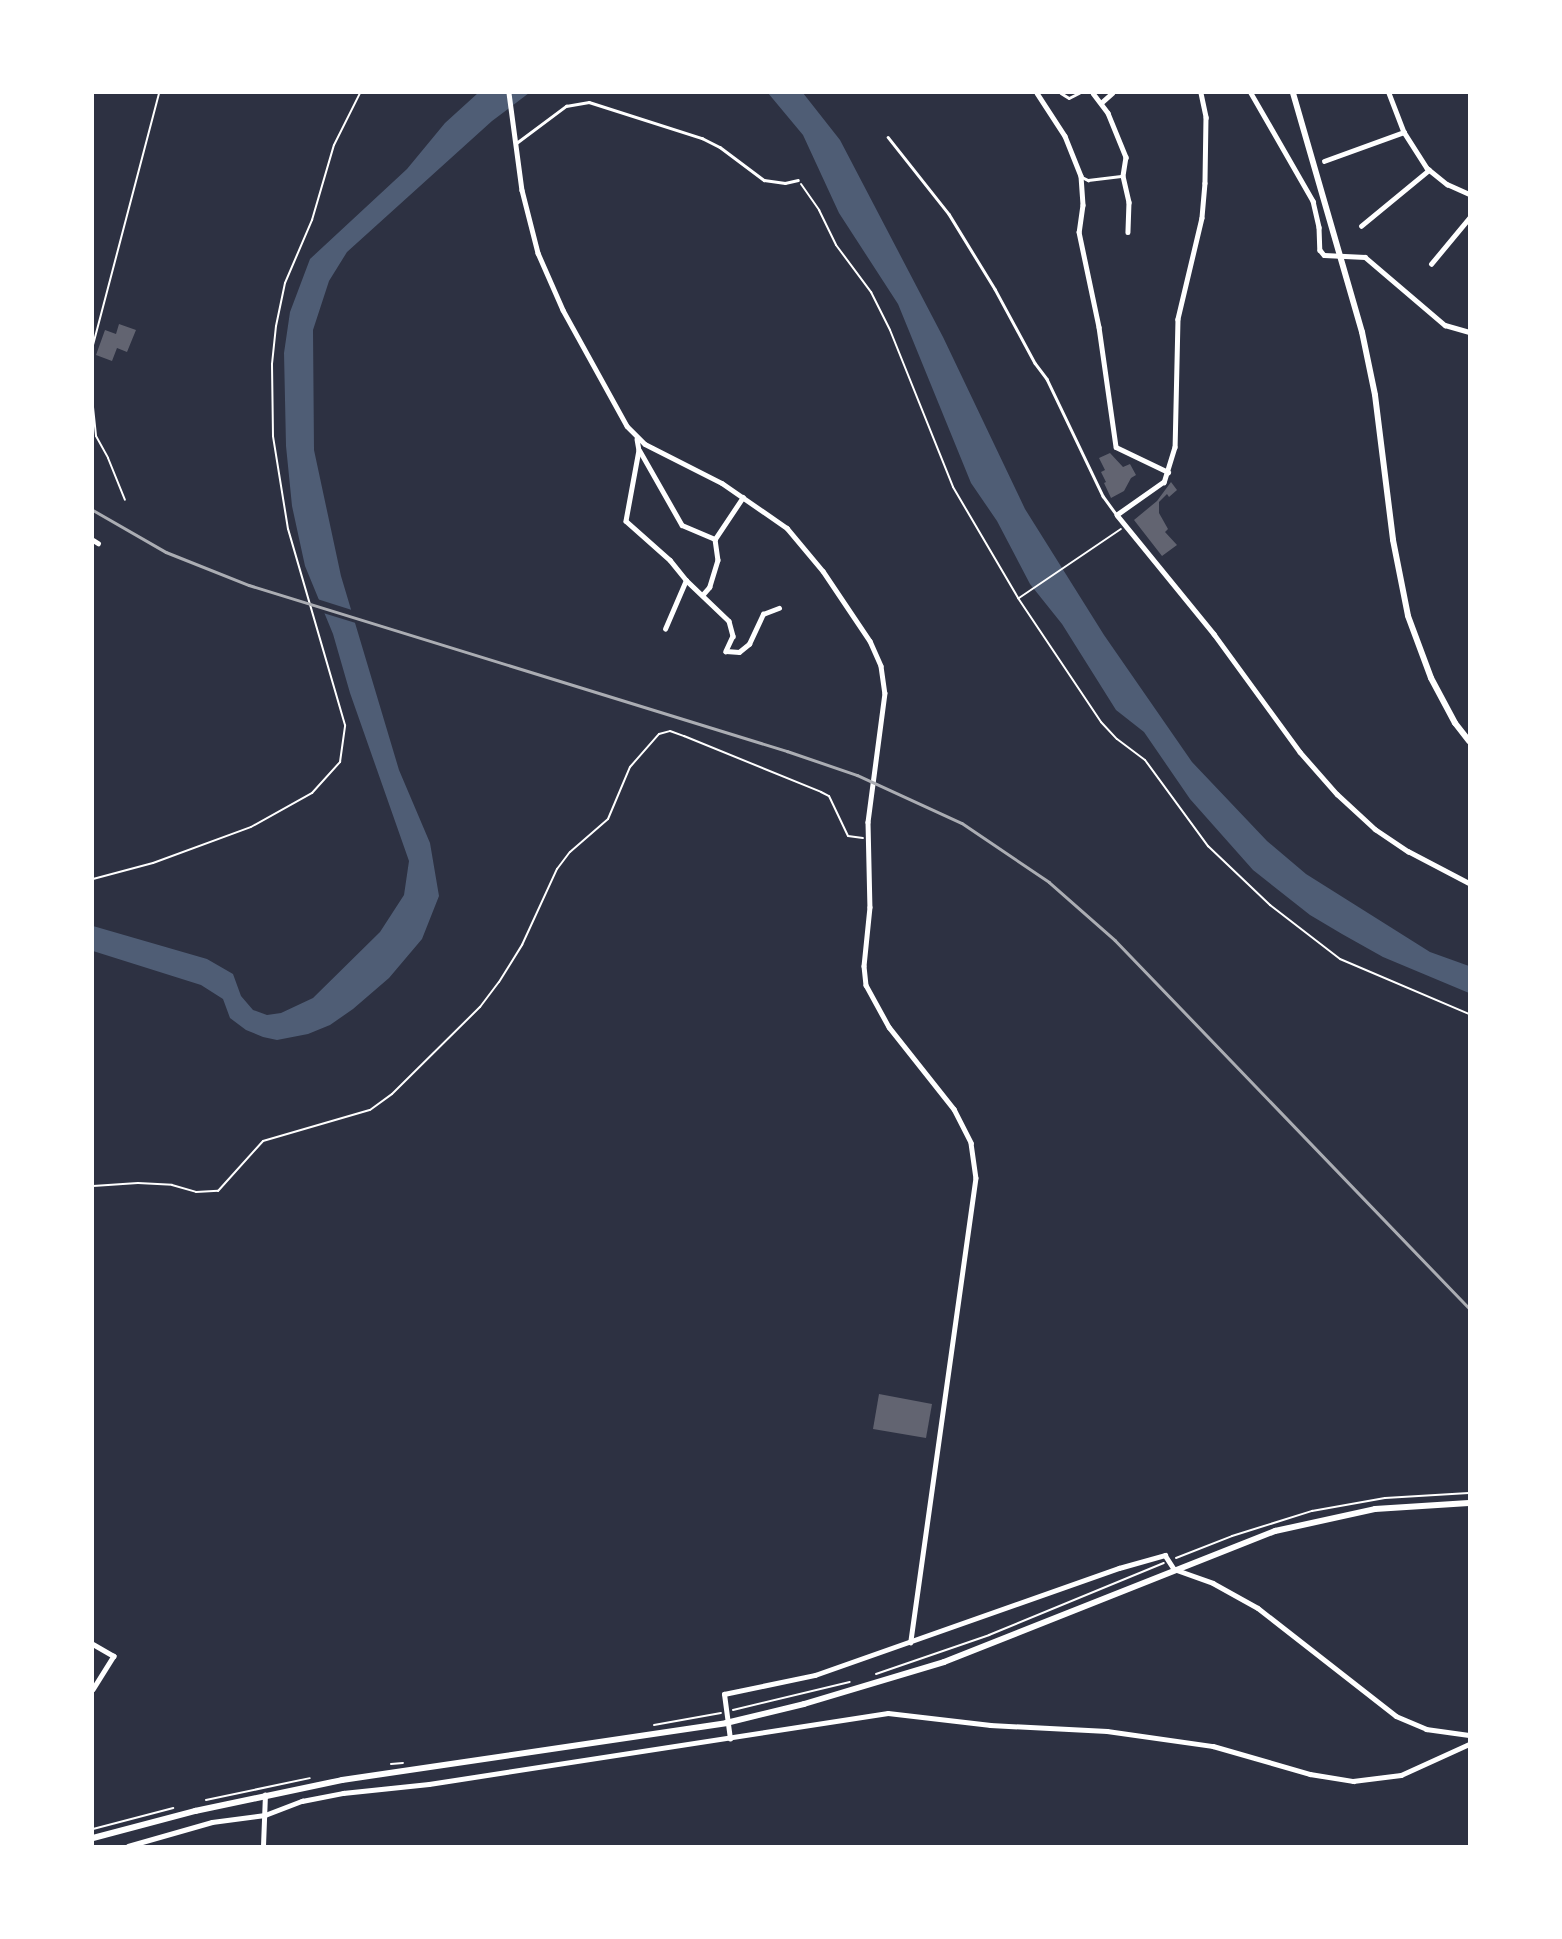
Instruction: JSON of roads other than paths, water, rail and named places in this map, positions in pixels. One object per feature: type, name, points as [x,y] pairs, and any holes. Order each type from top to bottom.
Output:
[{"type":"main road","points":[[1293,93],[1341,256],[1375,396],[1393,540],[1408,616],[1430,678],[1455,723],[1469,741]]},
{"type":"main road","points":[[93,1838],[265,1795],[402,1771],[726,1723],[804,1704],[944,1662],[1264,1535],[1323,1518],[1375,1509],[1469,1503]]},
{"type":"street","points":[[509,93],[515,144],[533,239],[549,281],[615,404],[637,438],[639,450],[626,521],[670,560],[686,580],[729,621],[733,636],[726,651],[738,652],[749,644],[763,614],[779,608]]},
{"type":"street","points":[[1037,93],[1065,136],[1081,176],[1083,205],[1079,232],[1099,327],[1116,447],[1168,472]]},
{"type":"street","points":[[1093,93],[1101,103],[1126,157],[1123,176],[1129,202],[1128,232]]},
{"type":"street","points":[[1101,103],[1112,93]]},
{"type":"street","points":[[1201,93],[1206,117],[1205,183],[1202,218],[1178,319],[1175,447],[1164,482],[1152,493],[1117,515],[1214,634],[1300,752],[1337,794],[1386,836],[1469,883]]},
{"type":"street","points":[[1251,93],[1313,201],[1320,227],[1320,250],[1324,255],[1365,257],[1445,325],[1469,332]]},
{"type":"street","points":[[1389,93],[1404,132],[1430,170],[1447,184],[1469,194]]},
{"type":"street","points":[[1324,161],[1404,132]]},
{"type":"street","points":[[1361,226],[1430,170]]},
{"type":"street","points":[[1431,264],[1469,218]]},
{"type":"street","points":[[637,438],[743,497],[771,515],[801,542],[874,648],[881,666],[884,693],[867,838],[870,907],[864,966],[866,985],[888,1027],[954,1109],[971,1143],[976,1168],[965,1275],[911,1642]]},
{"type":"street","points":[[639,450],[682,525],[715,539]]},
{"type":"street","points":[[703,595],[710,587],[718,560],[715,539],[743,497]]},
{"type":"street","points":[[665,629],[686,580]]},
{"type":"street","points":[[730,1738],[724,1712],[724,1694],[815,1675],[1119,1568],[1167,1558],[1174,1569],[1213,1583],[1258,1608],[1396,1716],[1426,1730],[1469,1735]]},
{"type":"street","points":[[93,1644],[114,1656],[93,1689]]},
{"type":"street","points":[[128,1846],[212,1822],[265,1815],[302,1801],[343,1793],[429,1784],[888,1713],[990,1725],[1107,1731],[1213,1746],[1321,1777],[1353,1781],[1401,1775],[1469,1744]]},
{"type":"street","points":[[263,1846],[265,1795]]},
{"type":"lane","points":[[1061,93],[1069,98],[1079,93]]},
{"type":"lane","points":[[515,144],[566,106],[589,102],[702,138],[764,180],[785,183],[798,180]]},
{"type":"lane","points":[[888,137],[950,214],[1035,363],[1047,379],[1103,496],[1117,515]]},
{"type":"lane","points":[[1081,176],[1088,180],[1123,176]]},
{"type":"water","points":[[478,93],[529,93],[492,121],[347,252],[329,281],[313,330],[314,450],[341,576],[399,770],[430,843],[439,896],[422,939],[389,978],[353,1009],[330,1025],[308,1034],[277,1040],[263,1037],[246,1030],[230,1018],[223,999],[201,985],[93,951],[93,926],[207,959],[233,974],[241,996],[253,1010],[267,1015],[281,1013],[313,998],[380,932],[404,895],[409,861],[350,693],[333,634],[305,566],[292,506],[286,446],[284,353],[290,312],[310,259],[407,169],[445,123]]},
{"type":"water","points":[[768,93],[803,93],[840,140],[943,337],[1025,509],[1104,635],[1192,762],[1267,841],[1306,874],[1430,952],[1469,966],[1469,993],[1383,957],[1342,934],[1310,915],[1253,870],[1190,799],[1144,732],[1116,710],[1062,624],[1030,584],[997,521],[971,483],[898,304],[839,213],[803,135]]},
{"type":"railway","points":[[93,510],[166,552],[249,585],[787,751],[857,775],[962,823],[1049,882],[1115,940],[1469,1308]]}]
